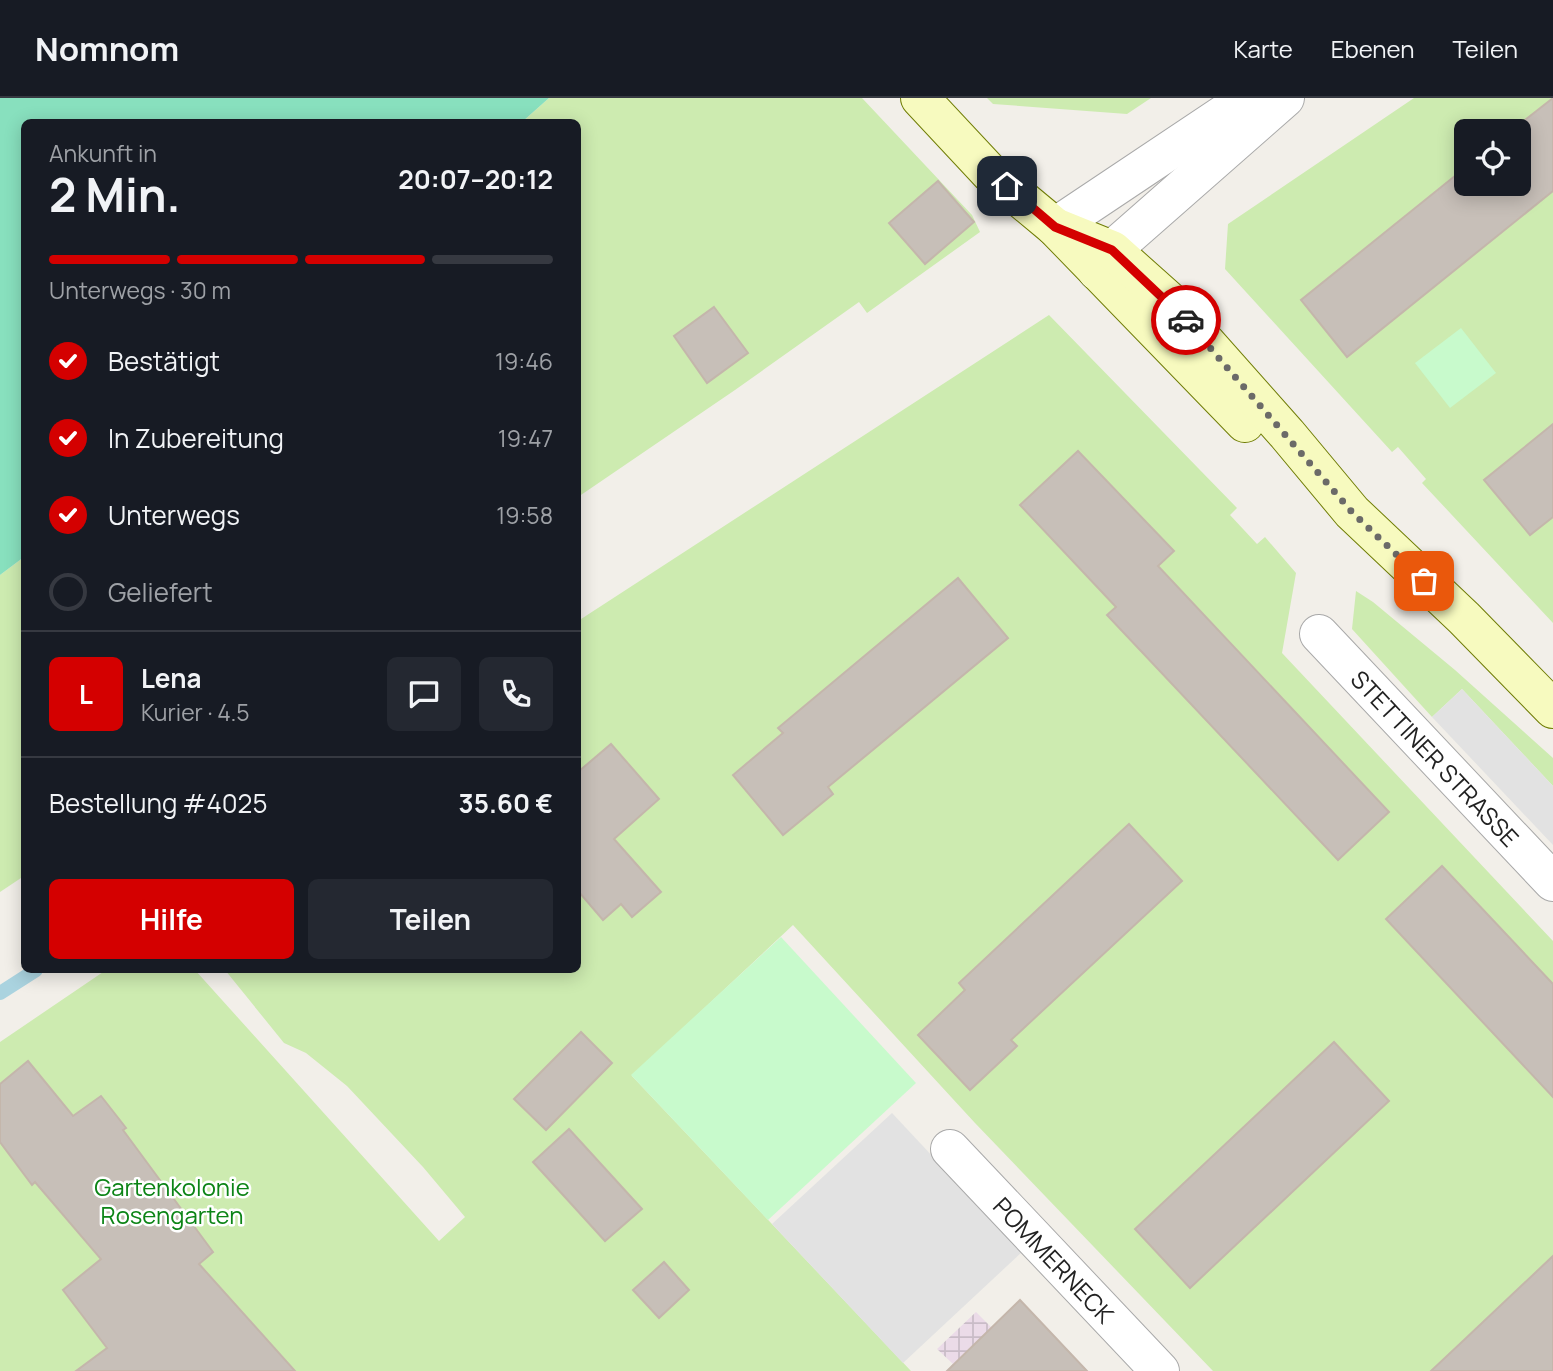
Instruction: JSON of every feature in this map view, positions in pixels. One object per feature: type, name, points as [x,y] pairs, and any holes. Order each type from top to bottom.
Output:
[{"type":"street","points":[[920,98],[990,173],[1055,227],[1104,260],[1311,489],[1352,512],[1464,618],[1553,709]]},
{"type":"street","points":[[1055,227],[1248,98]]},
{"type":"street","points":[[1104,260],[1285,98]]},
{"type":"street","name":"STETTINER STRASSE","points":[[1319,634],[1553,882]]},
{"type":"street","name":"POMMERNECK","points":[[950,1149],[1160,1371]]},
{"type":"shaded area","points":[[1462,689],[1553,786],[1553,845],[1432,717]]},
{"type":"shaded area","points":[[892,1113],[1022,1252],[903,1363],[772,1224]]},
{"type":"shaded area","points":[[1020,1300],[1088,1371],[946,1371],[953,1364],[937,1349],[976,1312],[992,1328]]},
{"type":"green space","points":[[0,98],[549,98],[525,119],[21,119],[21,559],[0,575]]},
{"type":"green space","points":[[549,98],[862,98],[972,215],[980,232],[867,313],[859,302],[581,495],[581,119],[525,119]]},
{"type":"green space","points":[[987,98],[1151,98],[1127,114],[993,104]]},
{"type":"green space","points":[[1414,98],[1553,98],[1553,623],[1422,483],[1426,479],[1398,447],[1392,452],[1225,269],[1228,224]]},
{"type":"green space","name":"Gartenkolonie Rosengarten","points":[[1049,315],[1237,508],[1230,515],[1257,544],[1265,537],[1296,573],[1282,653],[1553,941],[1553,1371],[1213,1371],[975,1123],[793,925],[632,1076],[911,1371],[0,1371],[0,1042],[102,973],[198,973],[439,1241],[465,1217],[423,1167],[347,1086],[306,1053],[284,1043],[227,973],[581,973],[581,619]]},
{"type":"green space","points":[[1461,328],[1496,373],[1450,408],[1415,363]]},
{"type":"green space","points":[[21,559],[21,878],[0,892],[0,575]]},
{"type":"green space","points":[[1356,591],[1455,670],[1553,758],[1553,786],[1462,689],[1432,717],[1352,629]]},
{"type":"green space","points":[[781,937],[916,1083],[768,1220],[631,1075]]},
{"type":"building","points":[[1553,98],[1553,191],[1347,357],[1301,300],[1454,177],[1454,196],[1531,196],[1531,119],[1526,119]]},
{"type":"building","points":[[938,181],[974,222],[925,264],[889,223]]},
{"type":"building","points":[[714,307],[748,353],[707,383],[674,336]]},
{"type":"building","points":[[1553,424],[1553,517],[1530,535],[1484,480]]},
{"type":"building","points":[[1078,451],[1174,551],[1158,566],[1389,812],[1338,860],[1107,615],[1116,607],[1020,505]]},
{"type":"building","points":[[958,578],[1008,638],[828,787],[833,794],[783,835],[733,775],[783,733],[778,728]]},
{"type":"building","points":[[611,744],[659,799],[614,839],[661,892],[632,917],[621,904],[603,920],[581,894],[581,769]]},
{"type":"building","points":[[1129,824],[1182,881],[1011,1040],[1017,1046],[970,1090],[918,1035],[965,990],[959,983]]},
{"type":"building","points":[[1442,866],[1553,984],[1553,1097],[1386,919]]},
{"type":"building","points":[[581,1032],[612,1063],[546,1130],[514,1099]]},
{"type":"building","points":[[1334,1042],[1389,1101],[1190,1288],[1135,1229]]},
{"type":"building","points":[[28,1061],[73,1116],[101,1096],[213,1252],[199,1264],[295,1371],[76,1371],[107,1348],[63,1290],[101,1259],[35,1182],[32,1185],[0,1142],[0,1084]]},
{"type":"building","points":[[569,1129],[642,1209],[605,1241],[533,1162]]},
{"type":"building","points":[[1553,1256],[1553,1371],[1431,1371],[1464,1340]]},
{"type":"building","points":[[664,1262],[689,1290],[659,1318],[633,1290]]},
{"type":"building","points":[[1020,1300],[1087,1371],[947,1371]]},
{"type":"waterway","points":[[0,993],[31,973]]},
{"type":"way so far","points":[[1186,320],[1352,512],[1424,581]]},
{"type":"route","points":[[1007,186],[1055,227],[1112,250],[1169,301],[1186,320]]}]
